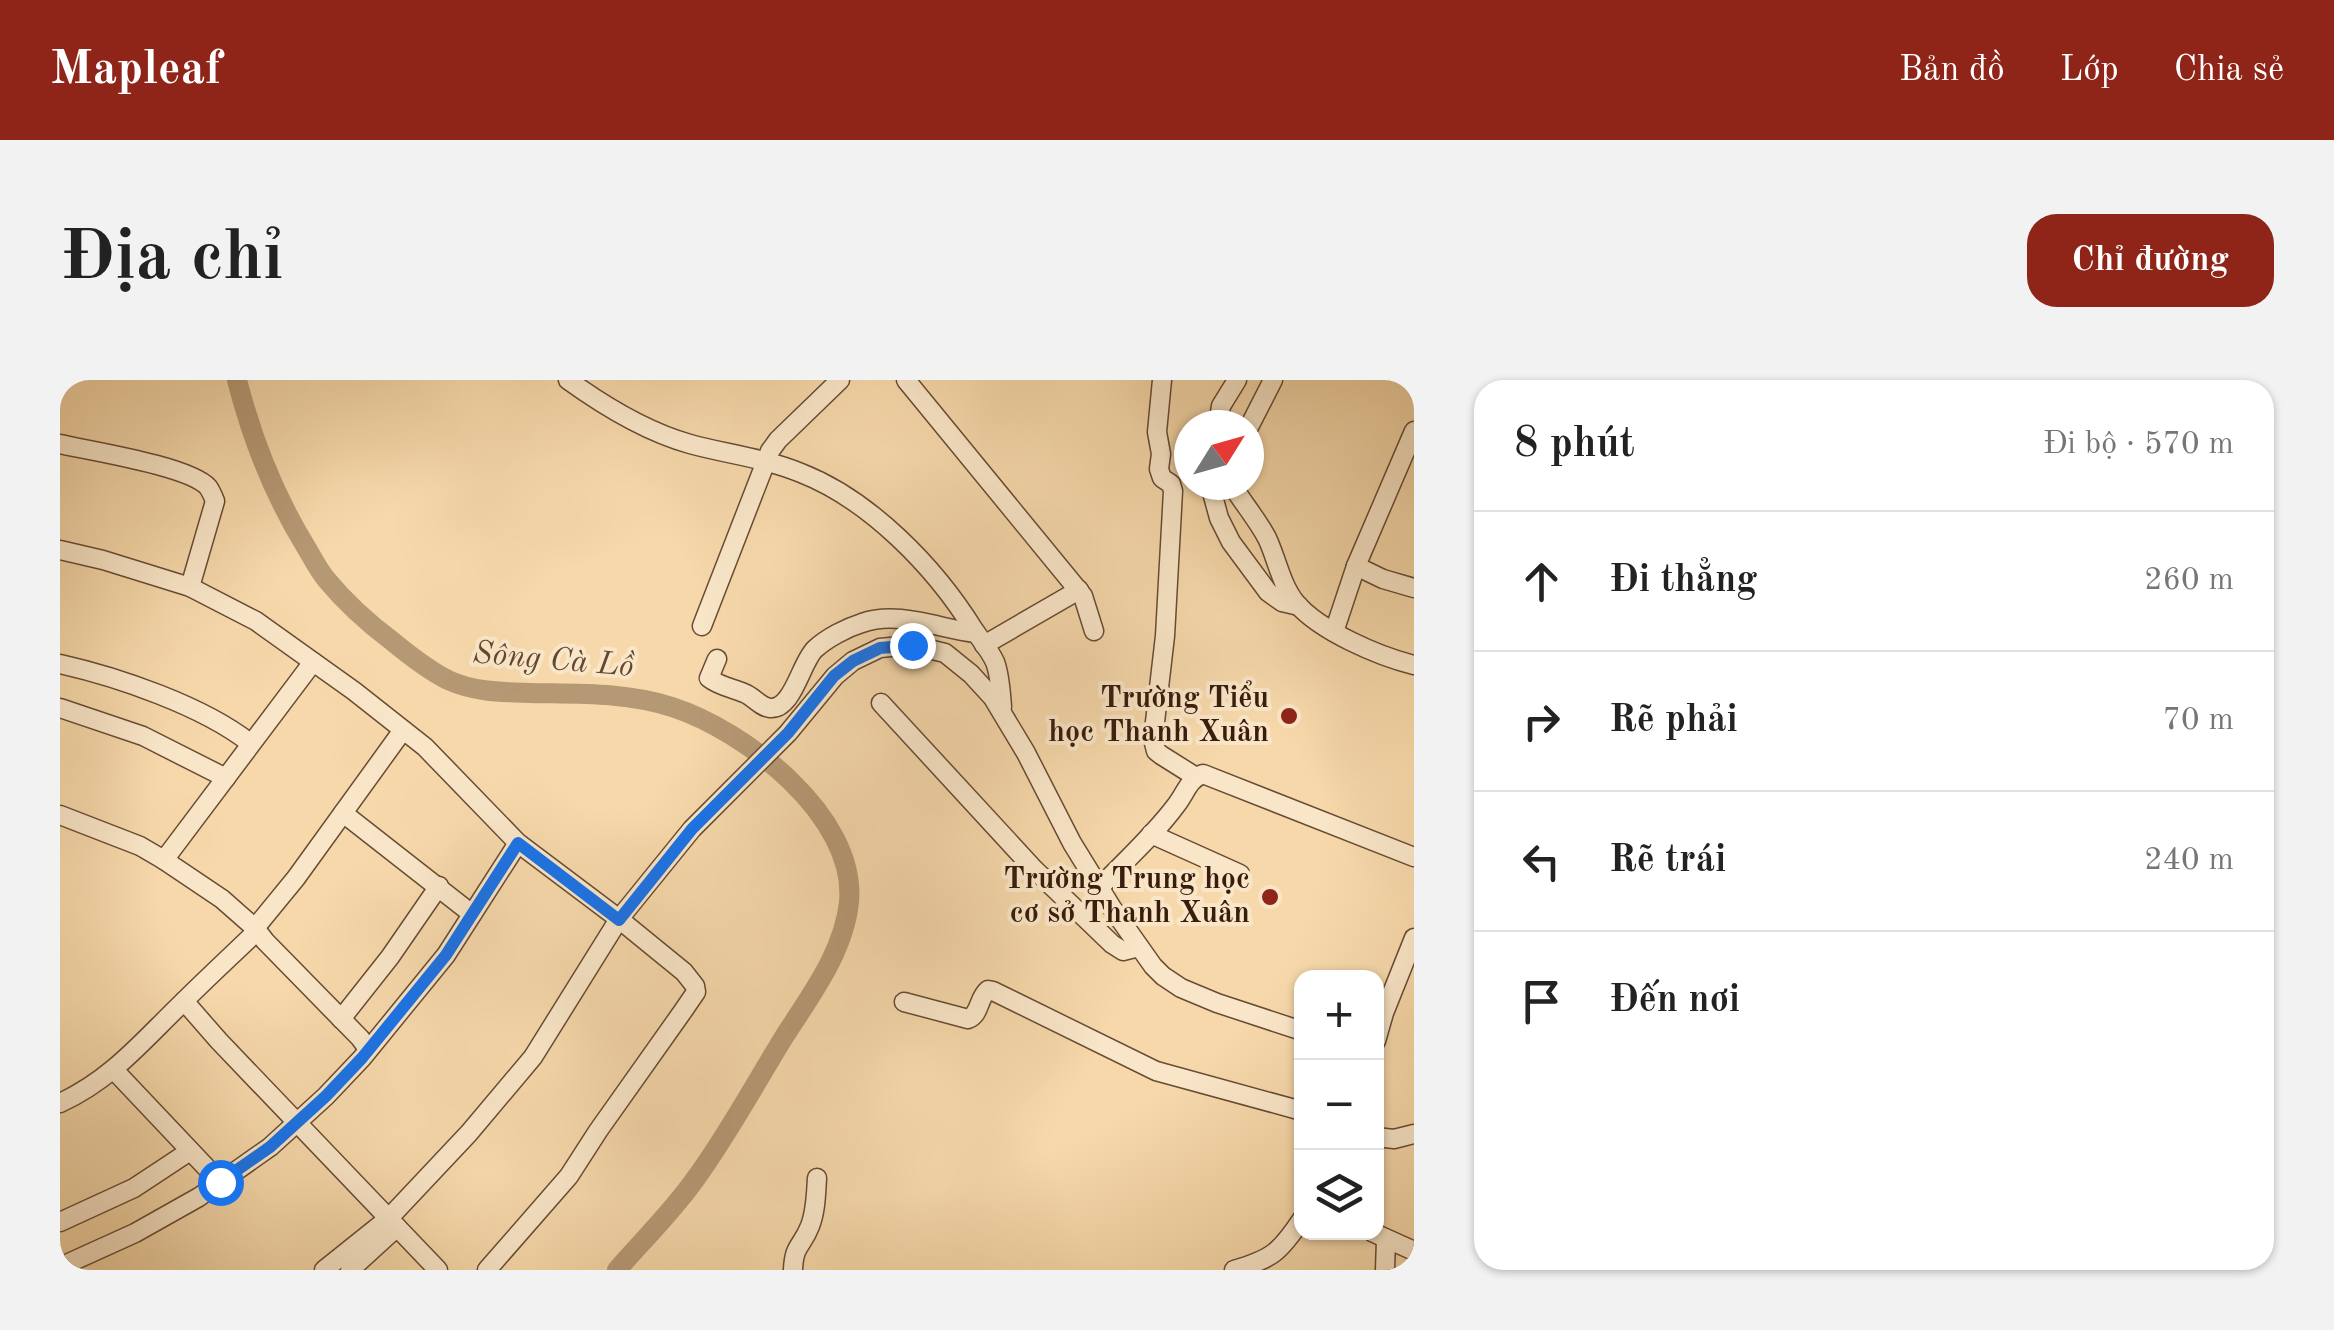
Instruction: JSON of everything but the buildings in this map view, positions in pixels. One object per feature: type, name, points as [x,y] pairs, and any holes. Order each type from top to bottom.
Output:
[{"type":"street","points":[[568,380],[662,434],[801,472],[832,488],[886,528],[937,578],[980,639],[994,662],[1001,711]]},
{"type":"street","points":[[702,626],[770,450],[840,380]]},
{"type":"street","points":[[906,380],[1084,596],[1094,632]]},
{"type":"street","points":[[1162,380],[1157,432],[1159,469],[1173,492],[1165,636],[1154,739],[1156,751],[1196,777]]},
{"type":"street","points":[[1220,410],[1236,380]]},
{"type":"street","points":[[1258,410],[1273,380]]},
{"type":"street","points":[[1334,632],[1356,566],[1414,431]]},
{"type":"street","points":[[60,444],[175,470],[210,488],[215,501],[190,587]]},
{"type":"street","points":[[1214,500],[1231,542],[1268,592],[1282,602],[1299,606]]},
{"type":"street","points":[[1242,500],[1268,540],[1289,592],[1299,606],[1334,632],[1414,665]]},
{"type":"street","points":[[60,550],[190,587],[256,622],[425,747],[518,843],[684,972],[695,986],[696,992],[569,1176],[487,1270]]},
{"type":"street","points":[[1356,566],[1414,588]]},
{"type":"street","points":[[717,658],[709,678],[748,694],[767,708],[776,708],[785,703],[812,651],[862,622],[914,620],[980,639],[1079,590]]},
{"type":"street","points":[[350,1270],[534,1056],[619,920],[692,829],[788,733],[834,676],[880,648],[902,644],[945,653],[993,698],[1072,844],[1153,966],[1181,988],[1294,1028]]},
{"type":"street","points":[[164,860],[313,662]]},
{"type":"street","points":[[60,664],[96,672],[165,698],[250,743]]},
{"type":"street","points":[[880,703],[1034,869],[1112,944],[1123,950],[1139,947]]},
{"type":"street","points":[[60,708],[143,736],[226,778]]},
{"type":"street","points":[[60,1104],[86,1091],[129,1058],[256,930],[403,730]]},
{"type":"street","points":[[1100,888],[1151,834],[1196,777],[1204,774],[1414,857]]},
{"type":"street","points":[[342,814],[472,914]]},
{"type":"street","points":[[60,815],[140,846],[222,899],[368,1049]]},
{"type":"street","points":[[1151,834],[1240,874]]},
{"type":"street","points":[[60,1267],[136,1233],[199,1197],[270,1147],[298,1122],[362,1058],[446,955],[518,843]]},
{"type":"street","points":[[340,1019],[390,957],[438,886]]},
{"type":"street","points":[[1384,1013],[1414,938]]},
{"type":"street","points":[[904,1002],[968,1019],[975,1016],[984,994],[994,991],[1156,1071],[1294,1109]]},
{"type":"street","points":[[184,1001],[438,1270]]},
{"type":"street","points":[[114,1070],[220,1182]]},
{"type":"street","points":[[1384,1138],[1414,1134]]},
{"type":"street","points":[[60,1222],[134,1188],[190,1151]]},
{"type":"street","points":[[793,1270],[795,1251],[810,1226],[818,1178]]},
{"type":"street","points":[[324,1270],[393,1222]]},
{"type":"street","points":[[1234,1270],[1262,1262],[1285,1245],[1294,1231]]},
{"type":"street","points":[[1384,1238],[1414,1252]]},
{"type":"street","points":[[1380,1240],[1385,1270]]},
{"type":"waterway","name":"Sông Cà Lồ","points":[[237,380],[274,487],[318,567],[357,612],[412,657],[448,680],[478,689],[619,696],[654,702],[701,718],[762,756],[791,781],[835,838],[847,870],[849,902],[833,956],[708,1161],[678,1202],[617,1270]]},
{"type":"place","name":"Trường Tiểu học Thanh Xuân","points":[[1289,716]]},
{"type":"place","name":"Trường Trung học cơ sở Thanh Xuân","points":[[1270,897]]},
{"type":"route","points":[[220,1182],[270,1147],[362,1058],[446,955],[518,843],[619,920],[692,829],[788,733],[834,676],[880,648],[912,645]]}]
